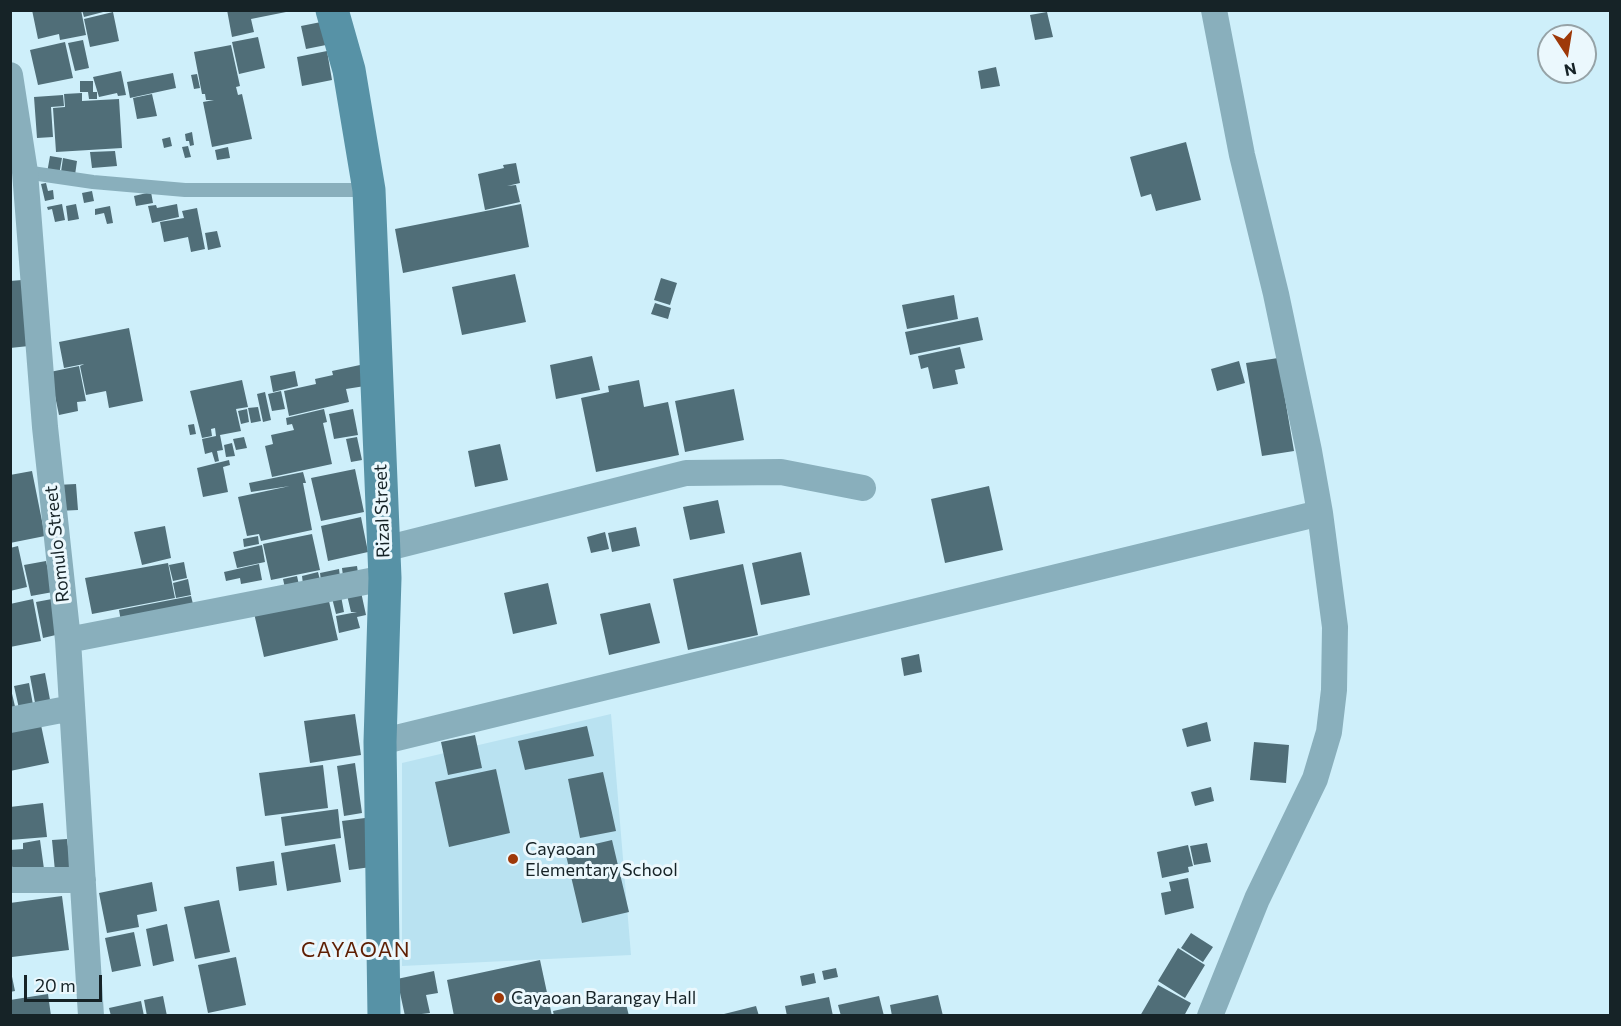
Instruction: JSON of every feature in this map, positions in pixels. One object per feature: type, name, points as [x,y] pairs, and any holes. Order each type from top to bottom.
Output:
[{"type":"street","name":"Rizal Street","points":[[332,10],[349,70],[369,189],[384,564],[380,742],[384,1016]]},
{"type":"street","points":[[1210,1016],[1257,899],[1315,779],[1329,732],[1334,690],[1335,627],[1320,513],[1276,294],[1242,155],[1214,10]]},
{"type":"street","name":"Romulo Street","points":[[10,75],[25,172],[45,427],[68,640],[91,1016]]},
{"type":"street","points":[[68,640],[384,564],[686,473],[781,472],[863,488]]},
{"type":"street","points":[[380,742],[1320,513]]},
{"type":"street","points":[[10,720],[72,708]]},
{"type":"street","points":[[10,880],[83,880]]},
{"type":"lane","points":[[25,172],[93,182],[185,190],[369,189]]},
{"type":"shaded area","name":"Cayaoan Elementary School","points":[[611,714],[631,955],[402,966],[402,763]]},
{"type":"building","points":[[32,10],[81,10],[86,35],[60,40],[59,34],[38,39]]},
{"type":"building","points":[[82,10],[107,10],[107,11],[84,17]]},
{"type":"building","points":[[227,10],[286,10],[286,12],[251,19],[254,32],[232,37]]},
{"type":"building","points":[[113,12],[119,41],[90,47],[84,19]]},
{"type":"building","points":[[1047,12],[1053,37],[1035,40],[1030,15]]},
{"type":"building","points":[[326,21],[331,44],[306,49],[301,26]]},
{"type":"building","points":[[258,37],[265,68],[239,74],[232,42]]},
{"type":"building","points":[[83,40],[89,68],[75,71],[68,43]]},
{"type":"building","points":[[65,42],[73,78],[38,85],[30,50]]},
{"type":"building","points":[[231,45],[240,86],[236,87],[238,95],[242,94],[252,139],[212,147],[203,102],[214,100],[206,100],[205,94],[202,94],[194,52]]},
{"type":"building","points":[[327,51],[332,80],[302,86],[297,57]]},
{"type":"building","points":[[996,67],[1000,86],[981,89],[978,71]]},
{"type":"building","points":[[121,71],[126,95],[118,96],[117,93],[99,97],[93,77]]},
{"type":"building","points":[[173,73],[176,88],[130,98],[127,82]]},
{"type":"building","points":[[197,74],[200,88],[194,89],[191,75]]},
{"type":"building","points":[[80,81],[93,81],[93,92],[97,92],[97,99],[89,99],[88,92],[80,92]]},
{"type":"building","points":[[82,93],[82,101],[119,99],[122,148],[56,152],[53,108],[65,107],[64,94]]},
{"type":"building","points":[[152,94],[157,116],[137,119],[133,98]]},
{"type":"building","points":[[63,95],[64,106],[51,107],[53,137],[37,138],[34,97]]},
{"type":"building","points":[[192,132],[194,145],[190,146],[185,134]]},
{"type":"building","points":[[170,137],[172,146],[164,148],[162,139]]},
{"type":"building","points":[[1186,142],[1201,200],[1156,211],[1151,194],[1141,197],[1130,157]]},
{"type":"building","points":[[188,146],[191,157],[185,158],[182,147]]},
{"type":"building","points":[[228,147],[230,158],[217,160],[215,150]]},
{"type":"building","points":[[115,151],[117,166],[92,168],[90,152]]},
{"type":"building","points":[[50,156],[62,158],[59,175],[47,173]]},
{"type":"building","points":[[63,158],[77,161],[75,175],[61,172]]},
{"type":"building","points":[[516,163],[520,183],[507,186],[516,185],[520,202],[485,210],[478,174]]},
{"type":"building","points":[[46,183],[48,191],[53,190],[54,199],[45,201],[41,184]]},
{"type":"building","points":[[92,191],[94,201],[84,203],[82,193]]},
{"type":"building","points":[[151,192],[153,203],[136,206],[134,196]]},
{"type":"building","points":[[62,204],[65,220],[55,222],[52,209],[48,210],[47,207]]},
{"type":"building","points":[[76,204],[79,219],[68,221],[66,206]]},
{"type":"building","points":[[177,204],[179,217],[152,223],[148,206],[156,205],[157,208]]},
{"type":"building","points":[[521,204],[529,247],[403,273],[395,229]]},
{"type":"building","points":[[110,206],[113,223],[107,224],[104,213],[95,215],[95,209]]},
{"type":"building","points":[[197,208],[205,249],[191,252],[188,237],[164,242],[160,222],[184,218],[182,211]]},
{"type":"building","points":[[217,231],[221,247],[208,250],[205,233]]},
{"type":"building","points":[[515,274],[526,322],[462,335],[452,287]]},
{"type":"building","points":[[661,278],[677,283],[670,305],[654,300]]},
{"type":"building","points":[[22,280],[29,346],[10,348],[10,281]]},
{"type":"building","points":[[954,295],[958,319],[907,329],[902,305]]},
{"type":"building","points":[[655,303],[671,308],[668,319],[651,314]]},
{"type":"building","points":[[978,317],[983,340],[910,355],[905,332]]},
{"type":"building","points":[[129,328],[143,401],[109,408],[106,391],[86,395],[80,366],[84,364],[64,368],[59,342]]},
{"type":"building","points":[[960,347],[965,368],[955,370],[958,384],[933,389],[928,367],[921,369],[918,356]]},
{"type":"building","points":[[592,356],[600,390],[556,399],[550,365]]},
{"type":"building","points":[[1278,358],[1294,451],[1262,456],[1246,363]]},
{"type":"building","points":[[1239,361],[1245,383],[1217,391],[1211,369]]},
{"type":"building","points":[[360,365],[365,386],[346,389],[349,402],[289,416],[284,391],[316,384],[315,379],[333,375],[332,371]]},
{"type":"building","points":[[79,366],[86,401],[77,402],[78,411],[59,415],[50,372]]},
{"type":"building","points":[[295,371],[298,386],[273,392],[270,376]]},
{"type":"building","points":[[242,380],[248,407],[236,409],[241,431],[220,435],[223,450],[217,451],[219,461],[215,462],[212,452],[205,454],[202,439],[216,436],[215,428],[211,429],[212,436],[202,438],[190,391]]},
{"type":"building","points":[[639,380],[644,407],[668,402],[679,455],[596,472],[581,398],[609,392],[608,386]]},
{"type":"building","points":[[734,389],[744,440],[685,452],[675,401]]},
{"type":"building","points":[[281,391],[285,409],[272,411],[268,394]]},
{"type":"building","points":[[265,392],[271,420],[263,422],[257,394]]},
{"type":"building","points":[[258,407],[261,421],[251,423],[248,408]]},
{"type":"building","points":[[247,409],[249,422],[241,424],[238,411]]},
{"type":"building","points":[[324,409],[327,422],[323,423],[332,464],[272,477],[265,446],[273,444],[271,435],[294,430],[292,424],[287,425],[286,418]]},
{"type":"building","points":[[353,409],[358,435],[334,439],[329,414]]},
{"type":"building","points":[[194,424],[196,434],[190,435],[188,425]]},
{"type":"building","points":[[244,437],[247,448],[236,450],[233,439]]},
{"type":"building","points":[[357,437],[362,460],[351,462],[346,439]]},
{"type":"building","points":[[232,443],[235,456],[226,457],[224,445]]},
{"type":"building","points":[[500,444],[508,480],[475,487],[468,451]]},
{"type":"building","points":[[229,460],[230,465],[223,467],[228,492],[203,497],[197,468]]},
{"type":"building","points":[[355,469],[364,512],[321,521],[311,478]]},
{"type":"building","points":[[32,471],[45,536],[10,543],[10,475]]},
{"type":"building","points":[[303,472],[312,530],[261,541],[259,534],[247,536],[238,497],[290,486],[251,492],[249,483]]},
{"type":"building","points":[[76,484],[78,510],[58,511],[56,485]]},
{"type":"building","points":[[989,486],[1003,550],[945,563],[931,499]]},
{"type":"building","points":[[718,500],[725,533],[690,540],[683,507]]},
{"type":"building","points":[[361,517],[368,552],[328,561],[321,526]]},
{"type":"building","points":[[165,526],[171,558],[142,565],[134,532]]},
{"type":"building","points":[[636,527],[640,546],[612,552],[608,533]]},
{"type":"building","points":[[605,532],[609,549],[591,553],[587,537]]},
{"type":"building","points":[[312,534],[320,570],[271,580],[263,544]]},
{"type":"building","points":[[258,536],[259,544],[244,547],[243,539]]},
{"type":"building","points":[[262,545],[265,562],[237,568],[233,552]]},
{"type":"building","points":[[18,546],[27,587],[10,591],[10,548]]},
{"type":"building","points":[[801,552],[810,595],[761,605],[752,563]]},
{"type":"building","points":[[46,561],[53,592],[31,596],[24,565]]},
{"type":"building","points":[[184,562],[187,578],[173,581],[169,565]]},
{"type":"building","points":[[168,563],[175,598],[92,614],[85,578]]},
{"type":"building","points":[[259,564],[262,580],[241,584],[240,578],[226,581],[224,572]]},
{"type":"building","points":[[743,564],[758,635],[688,650],[673,579]]},
{"type":"building","points":[[357,566],[358,573],[343,576],[342,568]]},
{"type":"building","points":[[339,569],[340,577],[321,581],[320,573]]},
{"type":"building","points":[[318,572],[320,580],[303,584],[302,576]]},
{"type":"building","points":[[297,576],[299,585],[285,588],[283,579]]},
{"type":"building","points":[[188,579],[191,595],[176,598],[173,583]]},
{"type":"building","points":[[548,583],[557,624],[513,634],[504,593]]},
{"type":"building","points":[[361,592],[366,615],[357,617],[360,628],[339,633],[336,616],[357,612],[351,612],[347,595]]},
{"type":"building","points":[[191,596],[195,612],[122,627],[119,610]]},
{"type":"building","points":[[341,596],[344,612],[336,614],[332,598]]},
{"type":"building","points":[[328,597],[338,640],[264,657],[254,613]]},
{"type":"building","points":[[33,599],[41,641],[10,647],[10,604]]},
{"type":"building","points":[[52,599],[60,634],[43,638],[36,602]]},
{"type":"building","points":[[650,603],[660,643],[609,655],[600,614]]},
{"type":"building","points":[[919,654],[922,672],[904,676],[901,658]]},
{"type":"building","points":[[45,673],[51,705],[36,708],[30,676]]},
{"type":"building","points":[[29,683],[34,710],[20,713],[14,686]]},
{"type":"building","points":[[10,685],[17,715],[10,716]]},
{"type":"building","points":[[355,714],[361,755],[310,763],[304,721]]},
{"type":"building","points":[[1207,722],[1211,741],[1187,747],[1182,729]]},
{"type":"building","points":[[41,725],[49,763],[10,771],[10,732]]},
{"type":"building","points":[[587,726],[594,756],[525,770],[518,741]]},
{"type":"building","points":[[475,735],[482,768],[448,775],[441,742]]},
{"type":"building","points":[[1254,742],[1289,745],[1286,783],[1250,780]]},
{"type":"building","points":[[355,763],[362,813],[344,816],[337,766]]},
{"type":"building","points":[[323,765],[328,808],[265,816],[259,773]]},
{"type":"building","points":[[496,769],[510,833],[449,847],[435,782]]},
{"type":"building","points":[[603,772],[616,831],[580,838],[568,779]]},
{"type":"building","points":[[1211,787],[1214,801],[1195,806],[1191,792]]},
{"type":"building","points":[[43,803],[47,837],[10,840],[10,807]]},
{"type":"building","points":[[338,809],[341,838],[285,846],[281,817]]},
{"type":"building","points":[[365,818],[371,867],[349,870],[342,821]]},
{"type":"building","points":[[67,839],[71,869],[55,871],[52,840]]},
{"type":"building","points":[[40,840],[44,869],[13,873],[10,850],[23,849],[23,843]]},
{"type":"building","points":[[612,840],[629,912],[582,923],[565,851]]},
{"type":"building","points":[[1207,843],[1211,862],[1194,865],[1190,846]]},
{"type":"building","points":[[335,844],[341,882],[287,891],[281,853]]},
{"type":"building","points":[[1188,845],[1193,866],[1188,867],[1189,872],[1162,878],[1157,852]]},
{"type":"building","points":[[274,861],[277,885],[239,891],[236,867]]},
{"type":"building","points":[[1188,878],[1194,908],[1165,915],[1161,893],[1171,891],[1169,882]]},
{"type":"building","points":[[152,882],[157,911],[137,915],[139,927],[107,933],[99,893]]},
{"type":"building","points":[[62,896],[69,950],[12,957],[10,903]]},
{"type":"building","points":[[219,900],[230,952],[195,959],[184,907]]},
{"type":"building","points":[[167,924],[174,961],[153,966],[146,929]]},
{"type":"building","points":[[134,932],[141,966],[112,972],[105,938]]},
{"type":"building","points":[[1191,933],[1213,947],[1203,962],[1181,948]]},
{"type":"building","points":[[1178,948],[1205,965],[1185,998],[1158,981]]},
{"type":"building","points":[[236,957],[246,1005],[208,1013],[198,965]]},
{"type":"building","name":"Cayaoan Barangay Hall","points":[[540,960],[552,1016],[454,1016],[447,980]]},
{"type":"building","points":[[10,967],[15,991],[10,992]]},
{"type":"building","points":[[836,968],[838,977],[824,980],[822,971]]},
{"type":"building","points":[[434,971],[438,993],[426,995],[430,1013],[405,1016],[397,979]]},
{"type":"building","points":[[814,973],[816,983],[802,986],[800,976]]},
{"type":"building","points":[[1158,985],[1191,1003],[1184,1016],[1140,1016]]},
{"type":"building","points":[[48,994],[51,1016],[10,1016],[10,1000]]},
{"type":"building","points":[[938,995],[943,1016],[892,1016],[890,1005]]},
{"type":"building","points":[[163,996],[167,1016],[147,1016],[144,1000]]},
{"type":"building","points":[[624,996],[629,1016],[554,1016],[553,1011]]},
{"type":"building","points":[[879,996],[884,1016],[841,1016],[838,1005]]},
{"type":"building","points":[[829,997],[833,1016],[787,1016],[785,1006]]},
{"type":"building","points":[[141,1001],[144,1016],[111,1016],[109,1008]]},
{"type":"building","points":[[756,1006],[759,1016],[720,1016],[720,1015]]},
{"type":"place","name":"Cayaoan Elementary School","points":[[513,859]]},
{"type":"place","name":"Cayaoan Barangay Hall","points":[[499,998]]},
{"type":"district","name":"CAYAOAN","points":[[356,950]]}]
